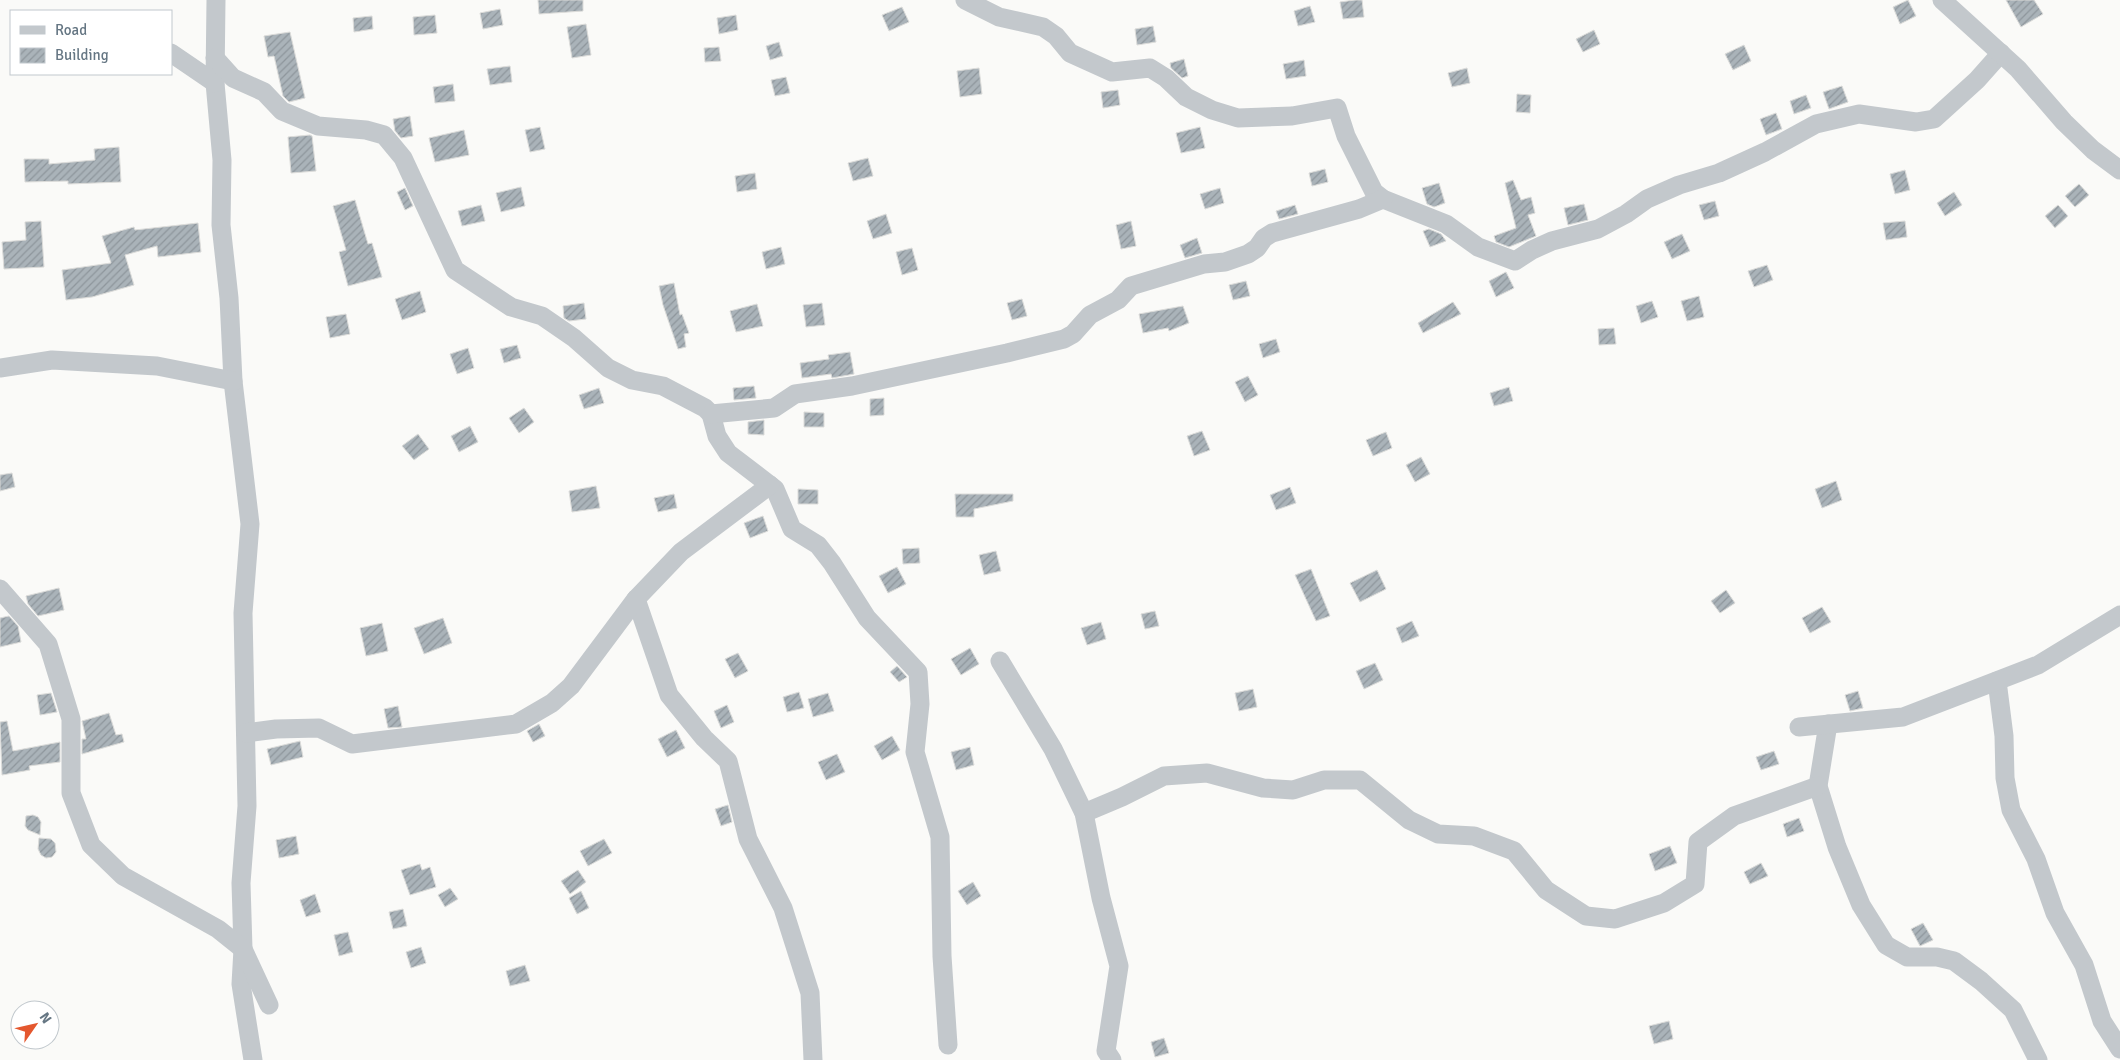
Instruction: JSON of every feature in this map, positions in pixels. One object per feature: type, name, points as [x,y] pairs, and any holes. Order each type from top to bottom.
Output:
[{"type":"street","points":[[216,0],[214,83],[222,160],[221,225],[229,298],[233,381],[250,524],[243,613],[247,806],[241,883],[243,949],[241,984],[253,1060]]},
{"type":"street","points":[[965,0],[999,17],[1043,27],[1056,36],[1070,53],[1112,72],[1150,68],[1166,78],[1186,96],[1212,110],[1238,118],[1292,116],[1337,108],[1346,136],[1374,192],[1383,199],[1446,224],[1478,247],[1515,261],[1532,250],[1552,241],[1598,229],[1626,214],[1647,199],[1679,185],[1719,173],[1765,152],[1816,124],[1859,114],[1916,122],[1934,119],[1977,80],[2002,53]]},
{"type":"street","points":[[1942,0],[2002,53],[2064,122],[2093,150],[2120,170]]},
{"type":"street","points":[[172,54],[214,83]]},
{"type":"street","points":[[215,58],[233,78],[264,92],[282,111],[318,126],[366,130],[384,135],[403,158],[456,270],[511,307],[542,316],[574,338],[608,368],[632,380],[663,386],[705,408],[710,414],[717,436],[728,453],[775,489],[792,529],[818,545],[832,563],[867,618],[918,672],[920,704],[915,752],[940,837],[942,956],[948,1045]]},
{"type":"street","points":[[710,414],[774,408],[795,394],[852,386],[1064,339],[1073,334],[1090,315],[1118,300],[1131,286],[1204,264],[1225,262],[1240,257],[1257,248],[1264,238],[1272,233],[1359,209],[1383,199]]},
{"type":"street","points":[[0,368],[52,360],[148,365],[233,381]]},
{"type":"street","points":[[246,733],[276,729],[320,728],[352,744],[516,724],[552,703],[571,686],[636,599],[681,552],[770,485]]},
{"type":"street","points":[[0,589],[48,644],[71,718],[71,793],[90,845],[123,876],[218,929],[243,949],[269,1005]]},
{"type":"street","points":[[636,599],[669,695],[704,738],[728,761],[748,839],[783,908],[810,993],[813,1060]]},
{"type":"street","points":[[1799,727],[1903,717],[2038,665],[2120,615]]},
{"type":"street","points":[[1000,661],[1053,749],[1084,813],[1101,898],[1118,966],[1106,1051],[1112,1060]]},
{"type":"street","points":[[1997,681],[2004,736],[2005,778],[2011,810],[2036,859],[2055,913],[2084,965],[2102,1021],[2120,1049]]},
{"type":"street","points":[[1828,724],[1818,786],[1837,847],[1861,905],[1886,945],[1907,957],[1937,957],[1954,961],[1981,981],[2013,1010],[2038,1060]]},
{"type":"street","points":[[1084,813],[1164,776],[1207,773],[1263,788],[1293,790],[1324,780],[1360,780],[1409,820],[1438,834],[1474,836],[1514,852],[1546,890],[1586,916],[1615,919],[1664,903],[1695,884],[1698,842],[1734,816],[1818,786]]},
{"type":"building","points":[[538,0],[583,0],[583,11],[539,14]]},
{"type":"building","points":[[1362,0],[1364,17],[1343,19],[1340,2]]},
{"type":"building","points":[[1908,0],[1916,16],[1900,24],[1893,7]]},
{"type":"building","points":[[2006,0],[2034,0],[2043,14],[2021,27]]},
{"type":"building","points":[[1310,6],[1315,22],[1298,26],[1294,11]]},
{"type":"building","points":[[902,7],[909,22],[889,31],[882,15]]},
{"type":"building","points":[[500,9],[503,25],[483,29],[480,13]]},
{"type":"building","points":[[435,15],[437,33],[414,35],[413,17]]},
{"type":"building","points":[[736,15],[738,30],[719,34],[717,18]]},
{"type":"building","points":[[372,16],[373,29],[354,32],[353,18]]},
{"type":"building","points":[[586,24],[591,55],[572,58],[567,27]]},
{"type":"building","points":[[1153,26],[1156,42],[1137,45],[1135,29]]},
{"type":"building","points":[[1594,30],[1600,44],[1583,52],[1576,39]]},
{"type":"building","points":[[290,32],[305,98],[289,102],[283,96],[274,56],[268,57],[264,36]]},
{"type":"building","points":[[779,42],[783,56],[770,60],[766,46]]},
{"type":"building","points":[[1744,45],[1751,61],[1733,70],[1725,54]]},
{"type":"building","points":[[719,47],[721,61],[705,62],[704,48]]},
{"type":"building","points":[[1184,59],[1188,76],[1182,78],[1171,68],[1170,63]]},
{"type":"building","points":[[1304,60],[1306,76],[1286,79],[1283,64]]},
{"type":"building","points":[[510,66],[512,82],[490,85],[487,69]]},
{"type":"building","points":[[979,68],[982,94],[960,97],[957,71]]},
{"type":"building","points":[[1467,68],[1470,83],[1452,87],[1448,73]]},
{"type":"building","points":[[786,77],[790,93],[775,96],[771,80]]},
{"type":"building","points":[[453,84],[455,101],[435,103],[433,87]]},
{"type":"building","points":[[1842,86],[1848,102],[1829,109],[1823,92]]},
{"type":"building","points":[[1118,90],[1120,105],[1103,108],[1101,92]]},
{"type":"building","points":[[1517,94],[1531,95],[1530,113],[1516,112]]},
{"type":"building","points":[[1806,95],[1811,108],[1794,114],[1790,101]]},
{"type":"building","points":[[1776,113],[1782,129],[1766,135],[1760,119]]},
{"type":"building","points":[[410,116],[413,136],[401,138],[395,131],[393,119]]},
{"type":"building","points":[[540,127],[545,149],[530,152],[525,130]]},
{"type":"building","points":[[1200,127],[1205,148],[1181,153],[1176,133]]},
{"type":"building","points":[[464,130],[469,155],[435,162],[429,138]]},
{"type":"building","points":[[312,136],[316,171],[291,173],[288,137]]},
{"type":"building","points":[[119,147],[121,182],[68,184],[68,181],[25,182],[24,159],[49,159],[49,164],[95,160],[94,149]]},
{"type":"building","points":[[868,158],[873,176],[853,181],[848,163]]},
{"type":"building","points":[[1325,169],[1328,182],[1312,186],[1309,173]]},
{"type":"building","points":[[1905,170],[1910,190],[1895,194],[1890,174]]},
{"type":"building","points":[[755,173],[757,189],[737,192],[735,176]]},
{"type":"building","points":[[1513,180],[1521,200],[1531,197],[1535,213],[1528,215],[1536,236],[1509,247],[1496,242],[1494,236],[1516,228],[1505,183]]},
{"type":"building","points":[[1439,183],[1445,203],[1434,207],[1427,204],[1422,188]]},
{"type":"building","points":[[2079,184],[2089,195],[2075,207],[2065,196]]},
{"type":"building","points":[[521,187],[525,206],[501,212],[496,193]]},
{"type":"building","points":[[405,188],[413,206],[405,210],[397,192]]},
{"type":"building","points":[[1220,188],[1224,203],[1205,209],[1200,194]]},
{"type":"building","points":[[1954,192],[1962,205],[1945,216],[1937,203]]},
{"type":"building","points":[[355,200],[368,244],[372,243],[382,277],[348,286],[339,252],[346,250],[333,206]]},
{"type":"building","points":[[1715,201],[1719,216],[1704,220],[1699,205]]},
{"type":"building","points":[[1584,204],[1588,220],[1568,225],[1564,208]]},
{"type":"building","points":[[481,205],[485,221],[462,226],[458,211]]},
{"type":"building","points":[[1295,205],[1298,214],[1279,219],[1276,211]]},
{"type":"building","points":[[2058,205],[2068,216],[2055,228],[2045,216]]},
{"type":"building","points":[[886,214],[892,233],[873,239],[867,221]]},
{"type":"building","points":[[41,221],[44,267],[4,269],[2,242],[26,240],[25,222]]},
{"type":"building","points":[[1131,221],[1136,246],[1121,249],[1116,225]]},
{"type":"building","points":[[1905,221],[1907,237],[1886,240],[1883,223]]},
{"type":"building","points":[[198,223],[201,252],[158,257],[157,246],[125,255],[134,285],[92,297],[66,300],[62,270],[111,263],[102,236],[134,227],[135,230]]},
{"type":"building","points":[[1429,229],[1441,234],[1446,241],[1430,247],[1423,231]]},
{"type":"building","points":[[1682,234],[1690,251],[1672,259],[1664,242]]},
{"type":"building","points":[[1197,238],[1202,253],[1185,258],[1180,245]]},
{"type":"building","points":[[781,247],[785,264],[766,269],[762,252]]},
{"type":"building","points":[[912,248],[918,270],[902,275],[896,252]]},
{"type":"building","points":[[1767,265],[1773,280],[1754,287],[1748,271]]},
{"type":"building","points":[[1506,272],[1514,288],[1496,297],[1489,281]]},
{"type":"building","points":[[1246,281],[1250,296],[1233,300],[1229,285]]},
{"type":"building","points":[[674,283],[680,315],[682,314],[689,333],[684,334],[686,347],[678,349],[663,305],[659,286]]},
{"type":"building","points":[[420,291],[426,312],[402,320],[395,299]]},
{"type":"building","points":[[1699,296],[1704,317],[1687,321],[1681,301]]},
{"type":"building","points":[[1022,299],[1027,316],[1012,320],[1007,303]]},
{"type":"building","points":[[1652,301],[1658,317],[1641,323],[1636,306]]},
{"type":"building","points":[[1453,302],[1461,314],[1423,333],[1418,323]]},
{"type":"building","points":[[584,303],[586,319],[569,321],[564,318],[563,306]]},
{"type":"building","points":[[822,303],[825,325],[806,327],[803,305]]},
{"type":"building","points":[[757,304],[763,326],[736,332],[730,311]]},
{"type":"building","points":[[1183,306],[1189,323],[1169,331],[1168,328],[1143,333],[1139,314]]},
{"type":"building","points":[[346,314],[350,334],[330,338],[326,317]]},
{"type":"building","points":[[1614,328],[1616,344],[1599,345],[1598,329]]},
{"type":"building","points":[[1276,339],[1280,352],[1263,358],[1259,344]]},
{"type":"building","points":[[517,345],[521,358],[504,363],[500,349]]},
{"type":"building","points":[[468,348],[474,368],[457,374],[450,354]]},
{"type":"building","points":[[850,352],[854,374],[832,378],[831,374],[802,378],[800,363],[829,359],[828,355]]},
{"type":"building","points":[[1248,376],[1258,395],[1245,402],[1235,382]]},
{"type":"building","points":[[754,386],[756,398],[734,400],[733,388]]},
{"type":"building","points":[[1509,387],[1513,401],[1494,406],[1490,393]]},
{"type":"building","points":[[599,388],[604,403],[584,409],[579,395]]},
{"type":"building","points":[[884,398],[884,415],[870,416],[870,399]]},
{"type":"building","points":[[524,408],[534,422],[519,433],[509,418]]},
{"type":"building","points":[[804,412],[824,413],[824,427],[804,427]]},
{"type":"building","points":[[764,420],[764,435],[748,434],[748,422]]},
{"type":"building","points":[[470,426],[478,442],[459,452],[451,436]]},
{"type":"building","points":[[1202,431],[1210,450],[1194,456],[1187,436]]},
{"type":"building","points":[[1386,432],[1392,448],[1373,456],[1366,440]]},
{"type":"building","points":[[418,434],[429,449],[414,460],[402,446]]},
{"type":"building","points":[[1421,457],[1430,474],[1415,482],[1406,465]]},
{"type":"building","points":[[12,473],[15,487],[0,491],[0,475]]},
{"type":"building","points":[[1836,481],[1842,500],[1822,508],[1815,489]]},
{"type":"building","points":[[596,486],[600,508],[572,512],[569,491]]},
{"type":"building","points":[[1290,487],[1296,503],[1276,510],[1270,495]]},
{"type":"building","points":[[798,489],[818,490],[818,504],[798,504]]},
{"type":"building","points":[[674,494],[677,508],[658,512],[654,498]]},
{"type":"building","points":[[955,494],[1013,494],[1013,501],[974,509],[974,517],[956,517]]},
{"type":"building","points":[[763,516],[768,531],[750,538],[744,523]]},
{"type":"building","points":[[919,548],[920,563],[903,564],[902,549]]},
{"type":"building","points":[[996,551],[1001,571],[984,575],[979,555]]},
{"type":"building","points":[[897,567],[906,584],[888,593],[879,576]]},
{"type":"building","points":[[1311,569],[1330,616],[1316,621],[1295,575]]},
{"type":"building","points":[[1377,570],[1386,589],[1360,602],[1350,583]]},
{"type":"building","points":[[59,588],[64,610],[38,616],[28,604],[26,596]]},
{"type":"building","points":[[1726,590],[1735,603],[1720,613],[1711,601]]},
{"type":"building","points":[[1822,607],[1831,622],[1810,633],[1802,618]]},
{"type":"building","points":[[1155,611],[1159,626],[1145,629],[1141,614]]},
{"type":"building","points":[[9,616],[18,626],[21,642],[0,647],[0,618]]},
{"type":"building","points":[[443,618],[452,643],[424,654],[414,628]]},
{"type":"building","points":[[1412,621],[1419,636],[1402,643],[1396,628]]},
{"type":"building","points":[[1101,622],[1106,639],[1087,645],[1081,628]]},
{"type":"building","points":[[382,623],[388,651],[366,656],[360,628]]},
{"type":"building","points":[[970,648],[979,664],[961,675],[951,659]]},
{"type":"building","points":[[738,653],[748,671],[735,678],[725,659]]},
{"type":"building","points":[[1375,663],[1383,680],[1364,689],[1356,671]]},
{"type":"building","points":[[897,666],[907,677],[899,682],[890,672]]},
{"type":"building","points":[[1253,689],[1257,707],[1239,711],[1235,693]]},
{"type":"building","points":[[1858,691],[1863,708],[1850,711],[1845,695]]},
{"type":"building","points":[[799,692],[804,708],[787,712],[783,697]]},
{"type":"building","points":[[51,693],[57,712],[40,715],[37,695]]},
{"type":"building","points":[[828,693],[834,711],[813,717],[808,699]]},
{"type":"building","points":[[727,705],[734,722],[721,728],[714,711]]},
{"type":"building","points":[[398,706],[402,727],[388,728],[384,709]]},
{"type":"building","points":[[109,713],[116,735],[122,734],[124,742],[82,754],[82,739],[86,739],[82,721]]},
{"type":"building","points":[[7,721],[13,751],[60,742],[60,762],[29,766],[30,770],[2,775],[0,722]]},
{"type":"building","points":[[539,724],[545,736],[533,742],[527,731]]},
{"type":"building","points":[[676,730],[685,748],[667,757],[658,739]]},
{"type":"building","points":[[892,736],[900,750],[882,760],[874,746]]},
{"type":"building","points":[[300,741],[303,757],[271,765],[267,749]]},
{"type":"building","points":[[970,747],[974,765],[956,770],[951,752]]},
{"type":"building","points":[[1774,751],[1779,764],[1761,770],[1756,757]]},
{"type":"building","points":[[837,754],[845,772],[826,780],[818,762]]},
{"type":"building","points":[[728,805],[732,822],[721,826],[715,809]]},
{"type":"building","points":[[33,815],[38,817],[41,822],[40,835],[28,830],[25,826],[26,816]]},
{"type":"building","points":[[1799,818],[1804,831],[1787,837],[1783,824]]},
{"type":"building","points":[[296,836],[299,854],[279,858],[276,840]]},
{"type":"building","points":[[39,838],[51,839],[55,843],[56,852],[52,857],[46,858],[41,855],[38,849]]},
{"type":"building","points":[[604,839],[612,853],[588,866],[580,851]]},
{"type":"building","points":[[1670,846],[1677,863],[1655,871],[1649,854]]},
{"type":"building","points":[[1761,863],[1768,876],[1750,884],[1744,872]]},
{"type":"building","points":[[420,864],[422,870],[430,867],[436,887],[410,895],[401,870]]},
{"type":"building","points":[[578,870],[586,882],[570,894],[561,881]]},
{"type":"building","points":[[973,882],[981,896],[967,905],[958,891]]},
{"type":"building","points":[[450,888],[458,899],[445,907],[438,895]]},
{"type":"building","points":[[581,891],[589,908],[577,914],[569,898]]},
{"type":"building","points":[[315,894],[321,912],[306,917],[300,900]]},
{"type":"building","points":[[403,909],[407,926],[393,929],[389,912]]},
{"type":"building","points":[[1923,923],[1933,940],[1920,946],[1911,929]]},
{"type":"building","points":[[348,932],[353,952],[339,956],[334,935]]},
{"type":"building","points":[[421,947],[426,963],[411,968],[406,952]]},
{"type":"building","points":[[525,965],[530,981],[510,986],[506,971]]},
{"type":"building","points":[[1669,1021],[1673,1039],[1654,1044],[1649,1026]]},
{"type":"building","points":[[1164,1038],[1169,1053],[1155,1057],[1151,1042]]}]
